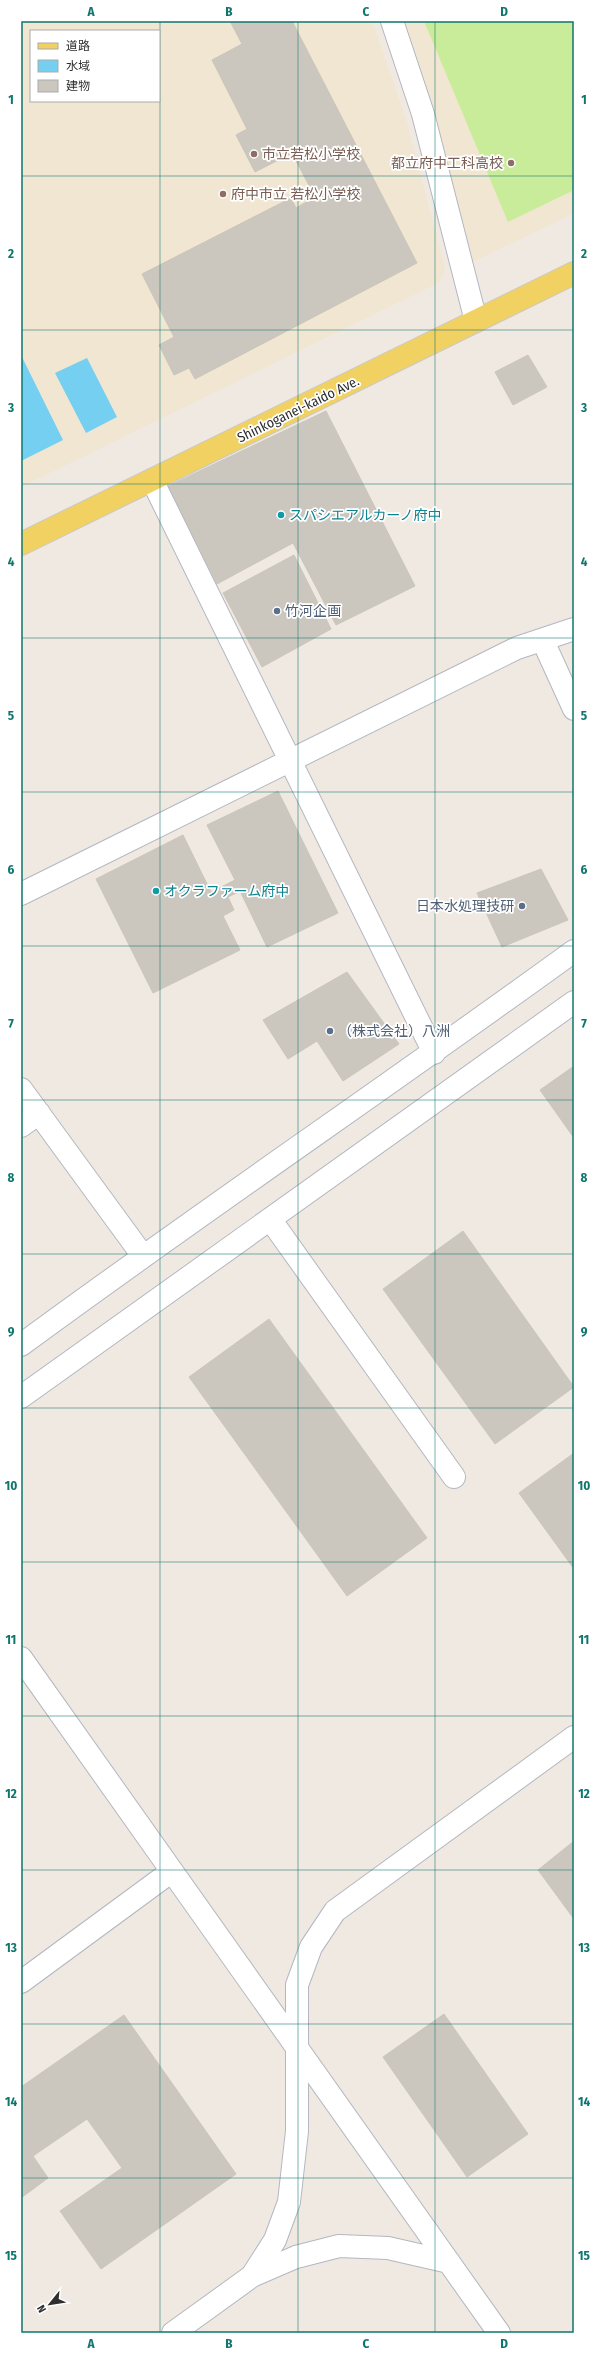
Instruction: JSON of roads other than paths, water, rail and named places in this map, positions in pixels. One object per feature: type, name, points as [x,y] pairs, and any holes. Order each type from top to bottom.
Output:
[{"type":"main road","name":"Shinkoganei-kaido Ave.","points":[[21,544],[574,273]]},
{"type":"street","points":[[392,21],[423,114],[476,321]]},
{"type":"street","points":[[152,480],[434,1053]]},
{"type":"street","points":[[21,894],[517,648],[543,641],[574,629]]},
{"type":"street","points":[[543,641],[574,709]]},
{"type":"street","points":[[21,1345],[143,1256],[434,1053],[574,951]]},
{"type":"street","points":[[21,1397],[574,1002]]},
{"type":"street","points":[[21,1089],[143,1256]]},
{"type":"street","points":[[21,1126],[39,1113]]},
{"type":"street","points":[[270,1219],[454,1477]]},
{"type":"street","points":[[21,1658],[499,2333]]},
{"type":"street","points":[[252,2276],[274,2240],[288,2202],[297,2131],[297,1985],[311,1947],[335,1911],[574,1737]]},
{"type":"street","points":[[21,1982],[172,1871]]},
{"type":"street","points":[[173,2333],[252,2276],[296,2257],[339,2246],[388,2248],[449,2262]]},
{"type":"water","points":[[21,355],[63,440],[21,461]]},
{"type":"water","points":[[87,358],[117,417],[86,433],[55,373]]},
{"type":"place","name":"市立若松小学校","points":[[254,154]]},
{"type":"place","name":"都立府中工科高校","points":[[511,163]]},
{"type":"place","name":"府中市立 若松小学校","points":[[223,194]]},
{"type":"place","name":"スパシエアルカーノ府中","points":[[281,515]]},
{"type":"place","name":"竹河企画","points":[[277,611]]},
{"type":"place","name":"オクラファーム府中","points":[[156,891]]},
{"type":"place","name":"日本水処理技研","points":[[522,906]]},
{"type":"place","name":"（株式会社）八洲","points":[[330,1031]]}]
